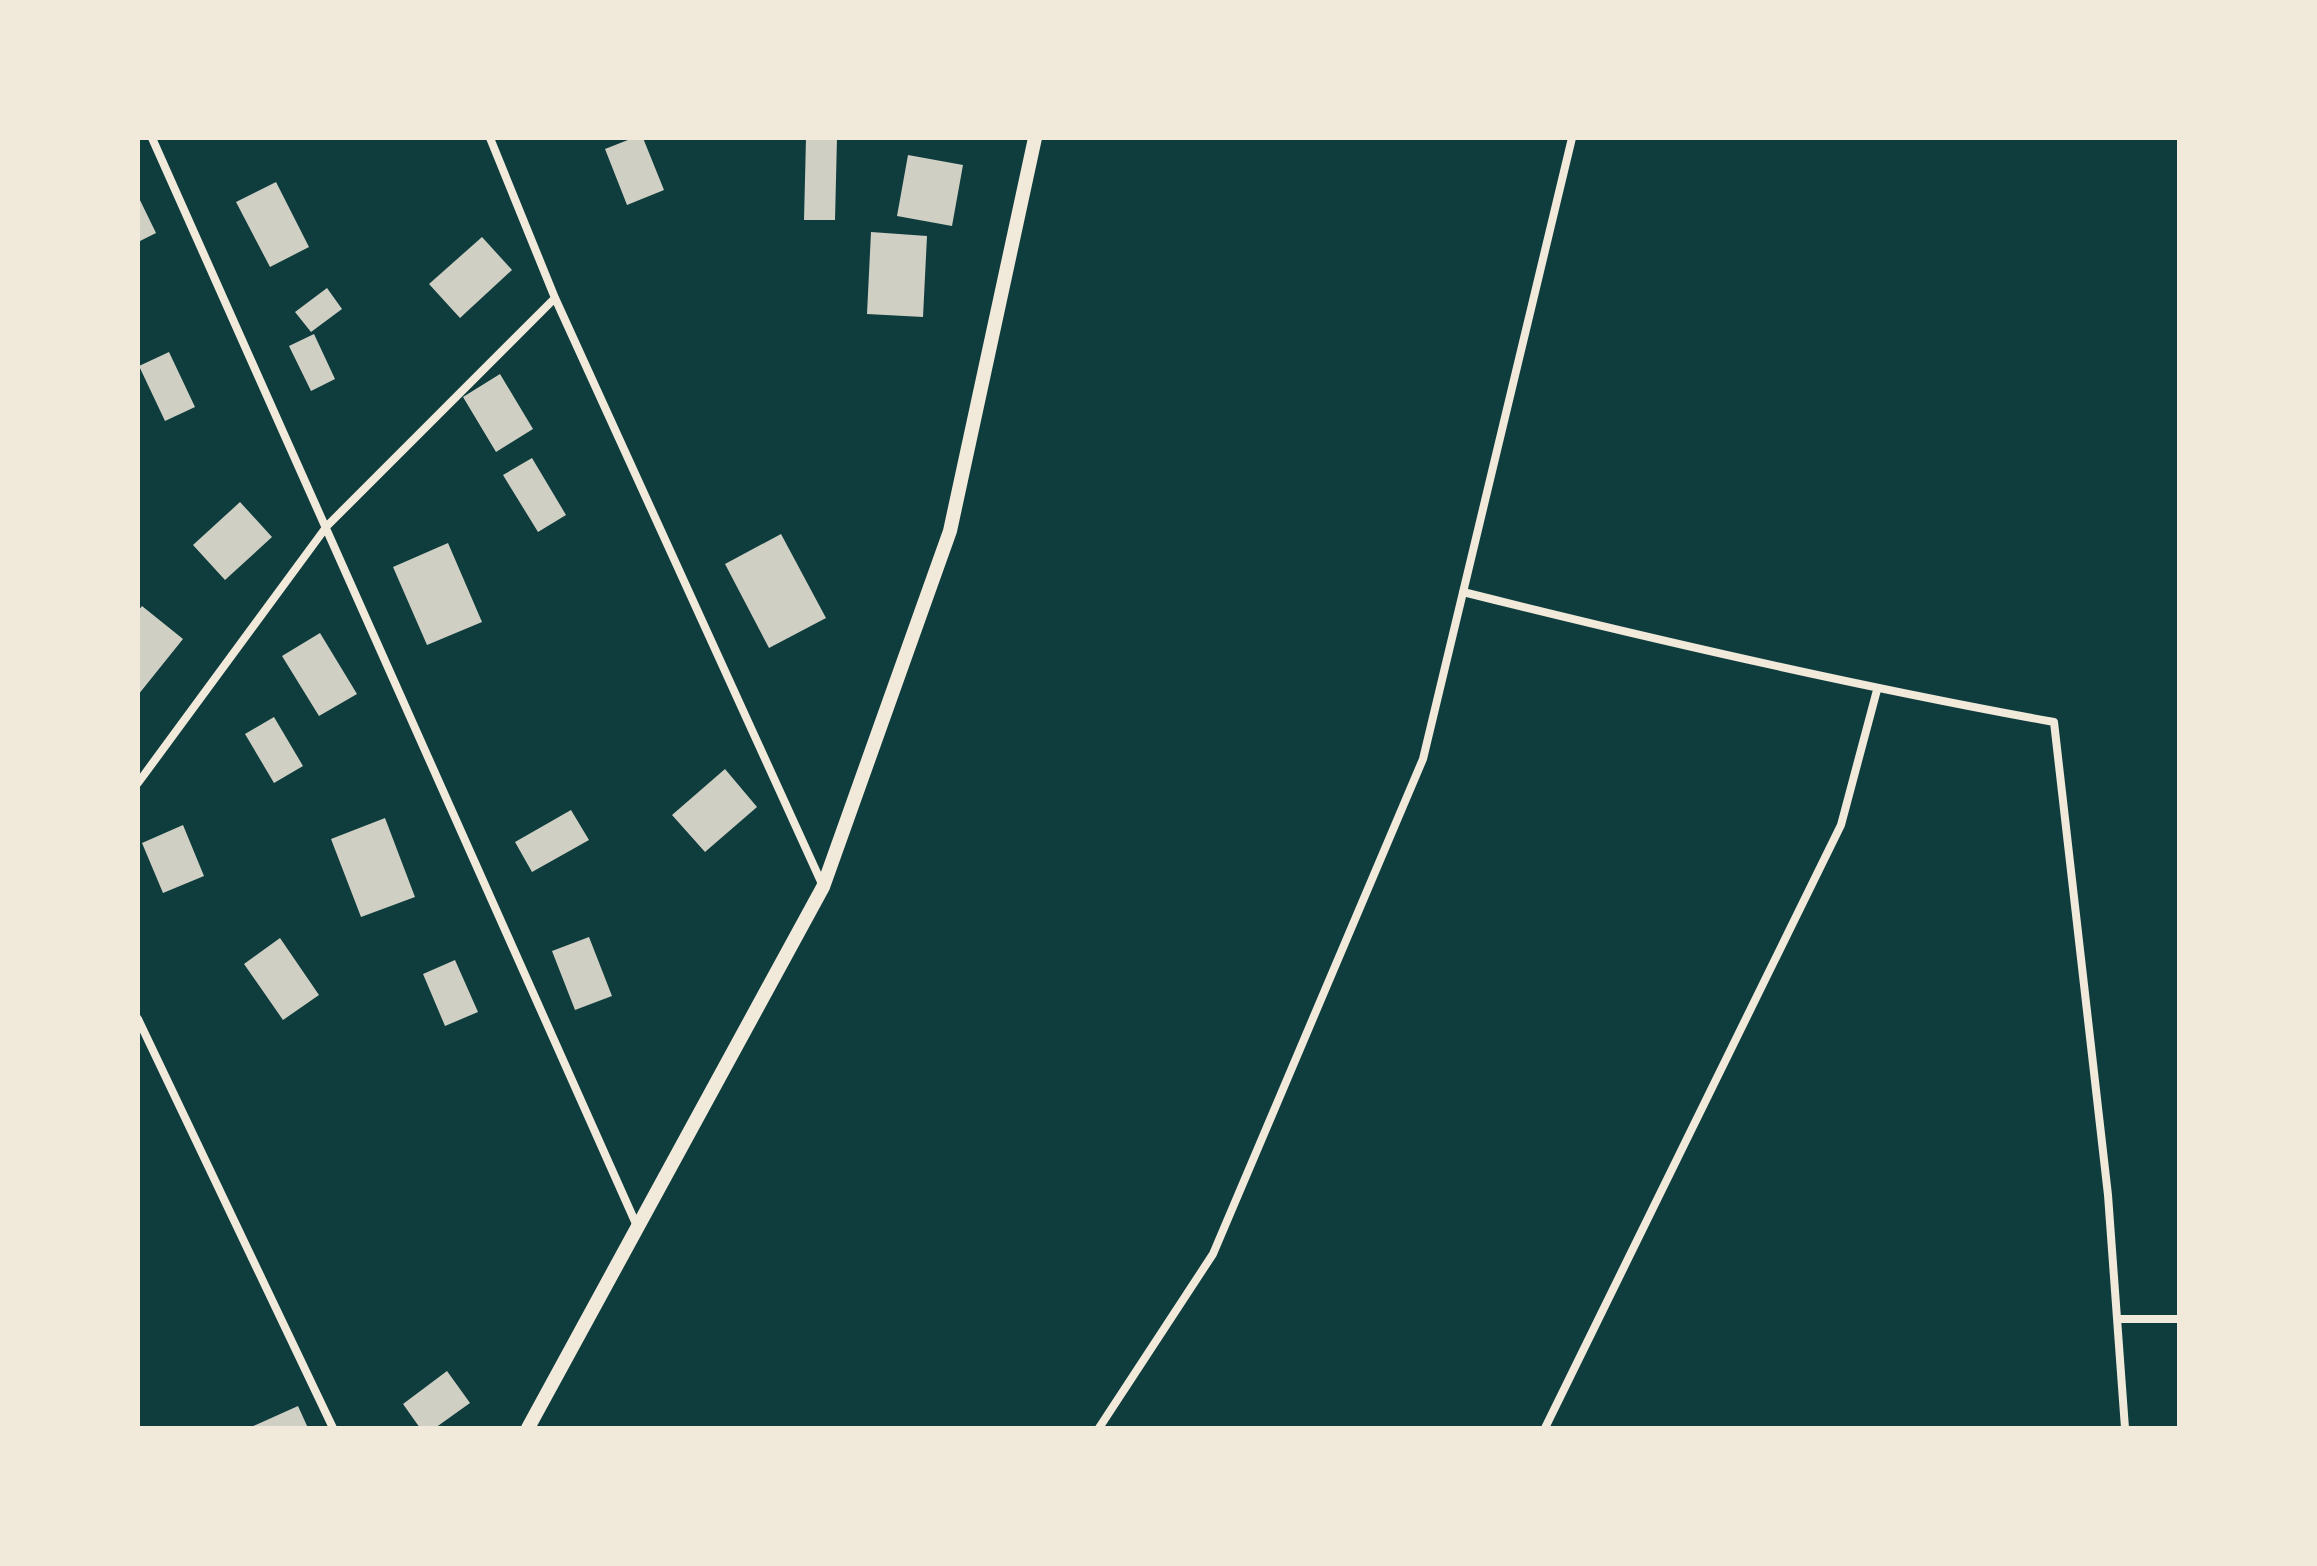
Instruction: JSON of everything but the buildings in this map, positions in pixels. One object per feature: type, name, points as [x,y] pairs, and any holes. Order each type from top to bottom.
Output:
[{"type":"street","points":[[152,138],[637,1226]]},
{"type":"street","points":[[490,138],[555,298],[823,887]]},
{"type":"street","points":[[528,1428],[823,887],[950,531],[1035,138]]},
{"type":"street","points":[[1099,1428],[1213,1254],[1423,759],[1572,138]]},
{"type":"street","points":[[138,783],[327,526],[555,298]]},
{"type":"street","points":[[1463,592],[1676,645],[1877,690],[2054,722],[2108,1195],[2125,1428]]},
{"type":"street","points":[[1545,1428],[1841,825],[1877,690]]},
{"type":"street","points":[[138,1019],[333,1428]]},
{"type":"street","points":[[2117,1319],[2179,1319]]}]
